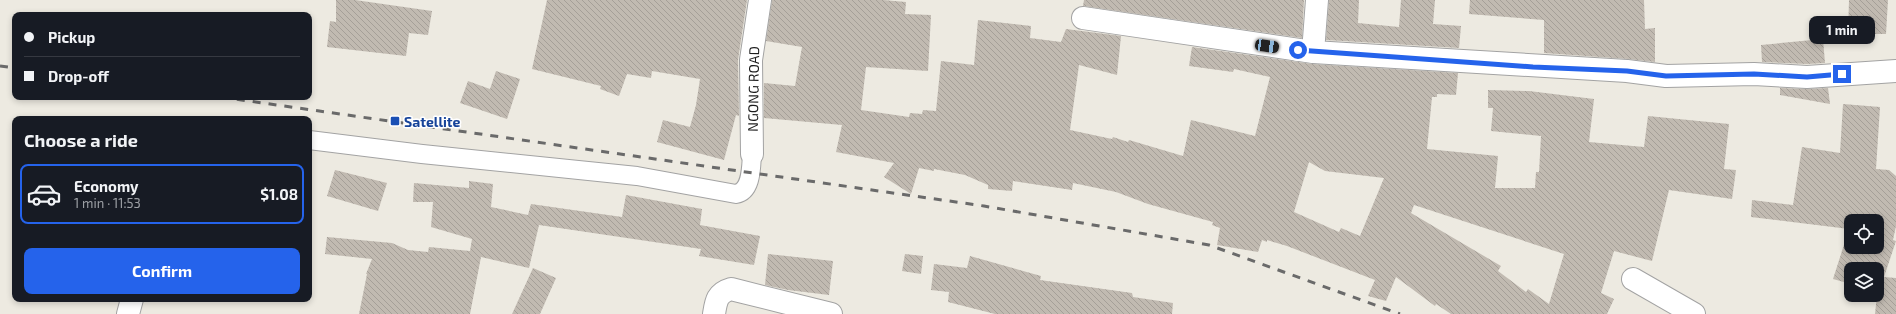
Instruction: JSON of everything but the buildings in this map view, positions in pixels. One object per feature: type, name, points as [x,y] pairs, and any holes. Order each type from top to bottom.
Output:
[{"type":"street","name":"NGONG ROAD","points":[[752,154],[751,60],[760,0]]},
{"type":"street","points":[[1314,52],[1317,0]]},
{"type":"street","points":[[1083,18],[1314,52],[1627,71],[1666,76],[1754,74],[1807,77],[1896,71]]},
{"type":"street","points":[[312,140],[422,154],[637,176],[736,194],[742,193],[746,188],[752,154]]},
{"type":"street","points":[[1633,279],[1694,314]]},
{"type":"street","points":[[714,314],[717,297],[724,291],[731,289],[831,314]]},
{"type":"street","points":[[128,314],[131,302]]},
{"type":"railway","points":[[0,66],[12,68]]},
{"type":"railway","points":[[242,100],[984,206],[1209,245],[1400,314]]},
{"type":"place","name":"Satellite","points":[[395,121]]},
{"type":"route","points":[[1298,50],[1533,67],[1627,71],[1666,76],[1754,74],[1807,77],[1842,74]]}]
